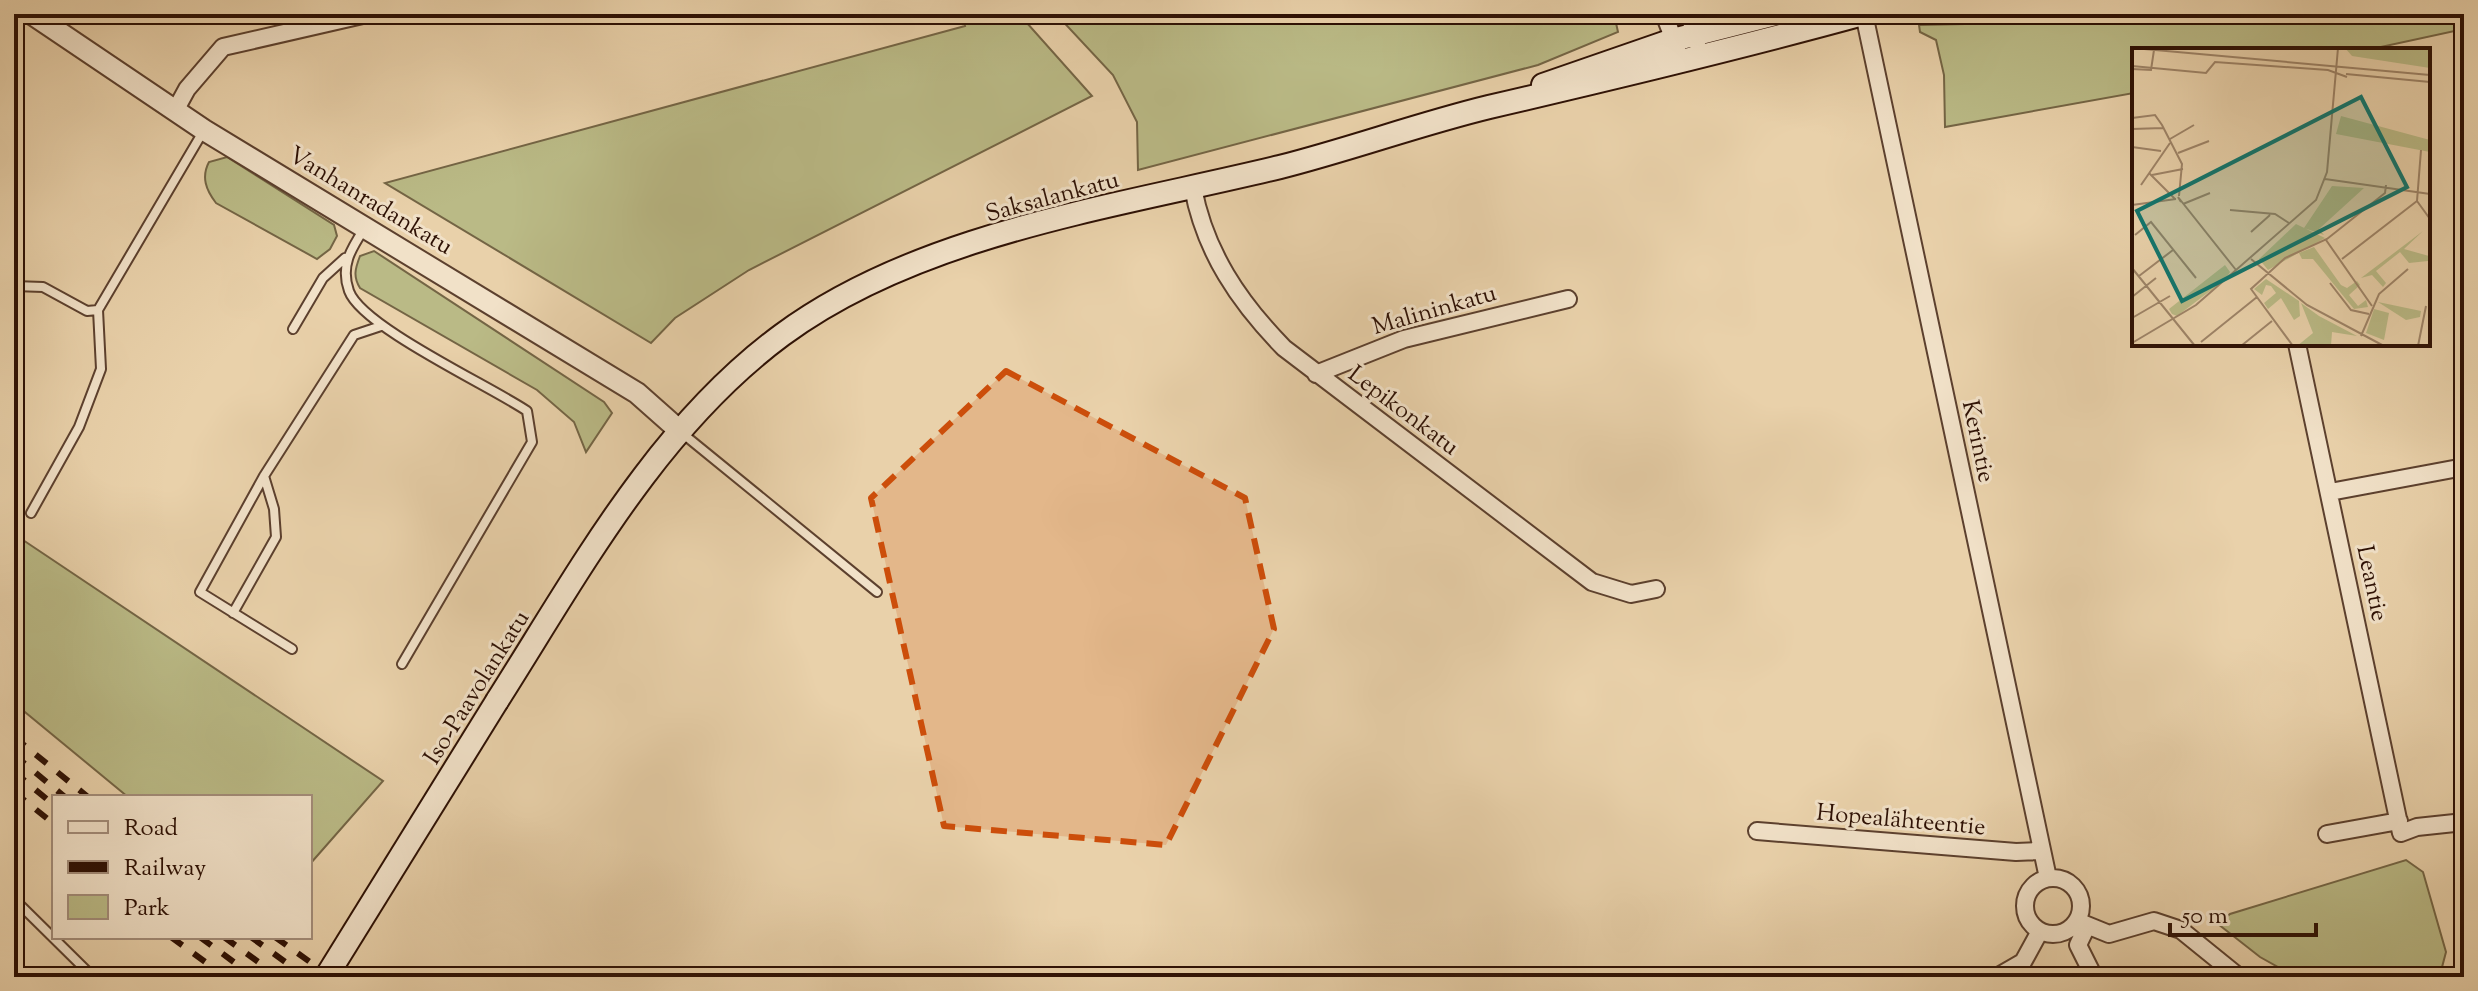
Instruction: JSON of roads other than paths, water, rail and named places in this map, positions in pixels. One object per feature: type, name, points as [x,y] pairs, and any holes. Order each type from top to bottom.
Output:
[{"type":"main road","name":"Saksalankatu","points":[[1486,108],[1686,29],[1775,14]]},
{"type":"main road","name":"Saksalankatu","points":[[681,432],[780,336],[854,288],[908,264],[994,237],[1328,155],[1486,108],[1691,61],[1864,14]]},
{"type":"main road","name":"Iso-Paavolankatu","points":[[326,977],[497,701],[639,482],[681,432]]},
{"type":"street","name":"Vanhanradankatu","points":[[32,14],[204,130],[637,393],[681,432]]},
{"type":"street","points":[[175,111],[187,89],[223,47],[367,14]]},
{"type":"street","points":[[1664,14],[1686,29],[1698,48],[1691,61]]},
{"type":"street","name":"Kerintie","points":[[1864,14],[2048,878]]},
{"type":"street","name":"Lepikonkatu","points":[[1193,188],[1199,221],[1230,283],[1257,320],[1316,374],[1592,582],[1631,594],[1656,589]]},
{"type":"street","name":"Malininkatu","points":[[1316,374],[1404,339],[1568,299]]},
{"type":"street","name":"Leantie","points":[[2297,346],[2400,827]]},
{"type":"street","points":[[2330,492],[2464,467]]},
{"type":"street","points":[[2327,834],[2464,822]]},
{"type":"street","name":"Hopealähteentie","points":[[1757,831],[2016,852],[2041,851]]},
{"type":"street","points":[[2094,977],[2078,945],[2082,924],[2078,891],[2064,879],[2048,878],[2031,887],[2024,904],[2028,920],[2040,931],[2055,935],[2082,924],[2109,934],[2154,921],[2181,930],[2239,977]]},
{"type":"street","points":[[1997,977],[2023,962],[2040,931]]},
{"type":"lane","points":[[31,513],[79,427],[101,369],[98,310],[204,130]]},
{"type":"lane","points":[[293,329],[323,278],[345,258],[364,228]]},
{"type":"lane","points":[[345,258],[349,293],[381,326],[527,411],[532,442],[402,664]]},
{"type":"lane","points":[[14,286],[43,287],[87,311],[98,310]]},
{"type":"lane","points":[[292,649],[200,592],[264,476],[354,335],[381,326]]},
{"type":"lane","points":[[681,432],[877,592]]},
{"type":"lane","points":[[233,613],[276,537],[274,509],[264,476]]},
{"type":"lane","points":[[14,899],[52,937]]},
{"type":"lane","points":[[55,939],[93,977]]},
{"type":"railway","points":[[14,737],[86,795]]},
{"type":"railway","points":[[14,755],[63,795]]},
{"type":"railway","points":[[14,772],[52,803]]},
{"type":"railway","points":[[14,792],[52,822]]},
{"type":"railway","points":[[174,939],[226,977]]},
{"type":"railway","points":[[203,939],[254,977]]},
{"type":"railway","points":[[227,939],[279,977]]},
{"type":"railway","points":[[254,939],[306,977]]},
{"type":"railway","points":[[278,939],[331,977]]}]
